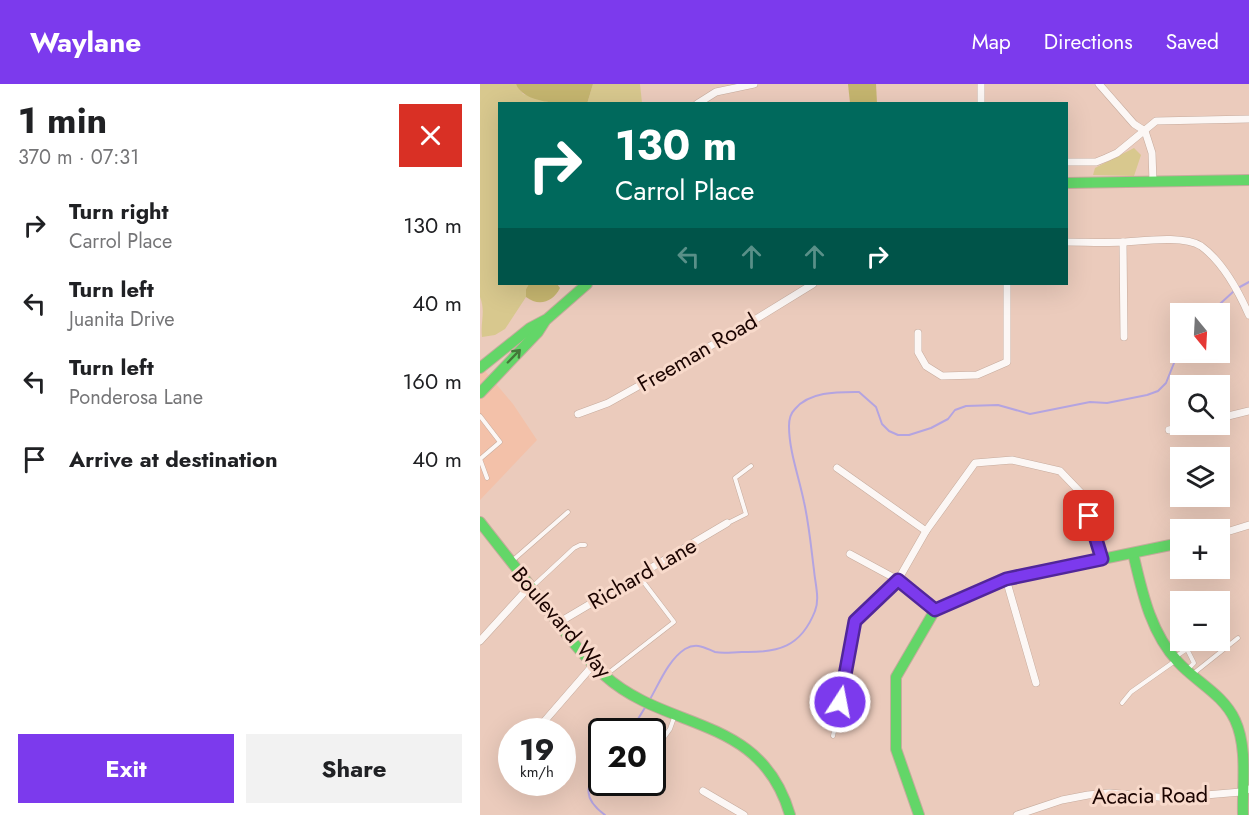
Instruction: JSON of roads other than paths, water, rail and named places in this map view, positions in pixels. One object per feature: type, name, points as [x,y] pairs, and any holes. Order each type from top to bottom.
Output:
[{"type":"street","points":[[700,102],[716,92],[754,84]]},
{"type":"street","points":[[981,84],[981,102]]},
{"type":"street","points":[[1099,84],[1134,124],[1145,131],[1152,153],[1153,182]]},
{"type":"street","points":[[1068,162],[1096,162],[1117,153],[1156,121],[1164,119],[1249,119]]},
{"type":"street","points":[[1068,183],[1249,180]]},
{"type":"street","points":[[1068,242],[1166,239],[1199,245],[1218,262],[1249,315]]},
{"type":"street","points":[[1123,242],[1124,338]]},
{"type":"street","points":[[480,368],[530,328],[547,319],[586,285]]},
{"type":"street","name":"Freeman Road","points":[[578,414],[608,403],[730,335],[811,285]]},
{"type":"street","points":[[918,333],[918,352],[926,366],[942,376],[977,375],[1007,362],[1007,285]]},
{"type":"street","points":[[480,393],[538,332],[547,319]]},
{"type":"street","points":[[1230,416],[1249,411]]},
{"type":"street","points":[[843,686],[855,621],[898,580],[926,531],[975,463],[1012,460],[1060,471],[1083,495],[1102,559]]},
{"type":"street","points":[[837,468],[926,531]]},
{"type":"street","name":"Boulevard Way","points":[[480,522],[558,623],[605,675],[633,696],[720,732],[739,745],[764,765],[779,784],[790,815]]},
{"type":"street","name":"Richard Lane","points":[[558,623],[727,524]]},
{"type":"street","points":[[1230,531],[1249,525]]},
{"type":"street","points":[[919,815],[896,749],[896,676],[935,610],[1006,579],[1170,545]]},
{"type":"street","points":[[1133,553],[1144,601],[1155,627],[1173,654],[1223,701],[1236,721],[1240,736],[1245,791],[1243,815]]},
{"type":"street","points":[[850,554],[898,580],[935,610]]},
{"type":"street","points":[[1006,579],[1036,683]]},
{"type":"street","points":[[480,641],[531,587]]},
{"type":"street","points":[[547,718],[594,664]]},
{"type":"street","points":[[703,791],[744,815]]},
{"type":"street","name":"Acacia Road","points":[[1017,815],[1032,813],[1062,800],[1088,795],[1170,798],[1245,791]]},
{"type":"lane","points":[[480,416],[500,442],[480,459],[487,478]]},
{"type":"lane","points":[[480,429],[486,423]]},
{"type":"lane","points":[[727,524],[746,514],[735,478],[752,466]]},
{"type":"lane","points":[[511,562],[568,512]]},
{"type":"lane","points":[[531,587],[574,548],[585,545]]},
{"type":"lane","points":[[605,675],[674,622],[639,576]]},
{"type":"lane","points":[[1190,672],[1238,638]]},
{"type":"lane","points":[[1122,703],[1174,651]]},
{"type":"lane","points":[[833,736],[843,686]]},
{"type":"lane","points":[[666,735],[675,714]]},
{"type":"waterway","points":[[1238,288],[1249,282]]},
{"type":"waterway","points":[[1221,303],[1234,291]]},
{"type":"waterway","points":[[649,701],[669,666],[679,654],[689,647],[704,647],[725,653],[767,651],[795,640],[809,623],[815,611],[817,591],[807,519],[789,435],[792,412],[801,403],[825,394],[859,392],[876,407],[882,424],[889,431],[898,435],[909,435],[931,428],[948,419],[955,410],[966,406],[998,405],[1030,414],[1090,402],[1107,403],[1147,395],[1158,391],[1166,383],[1174,363]]},
{"type":"waterway","points":[[639,718],[646,706]]},
{"type":"waterway","points":[[589,796],[605,815]]}]
